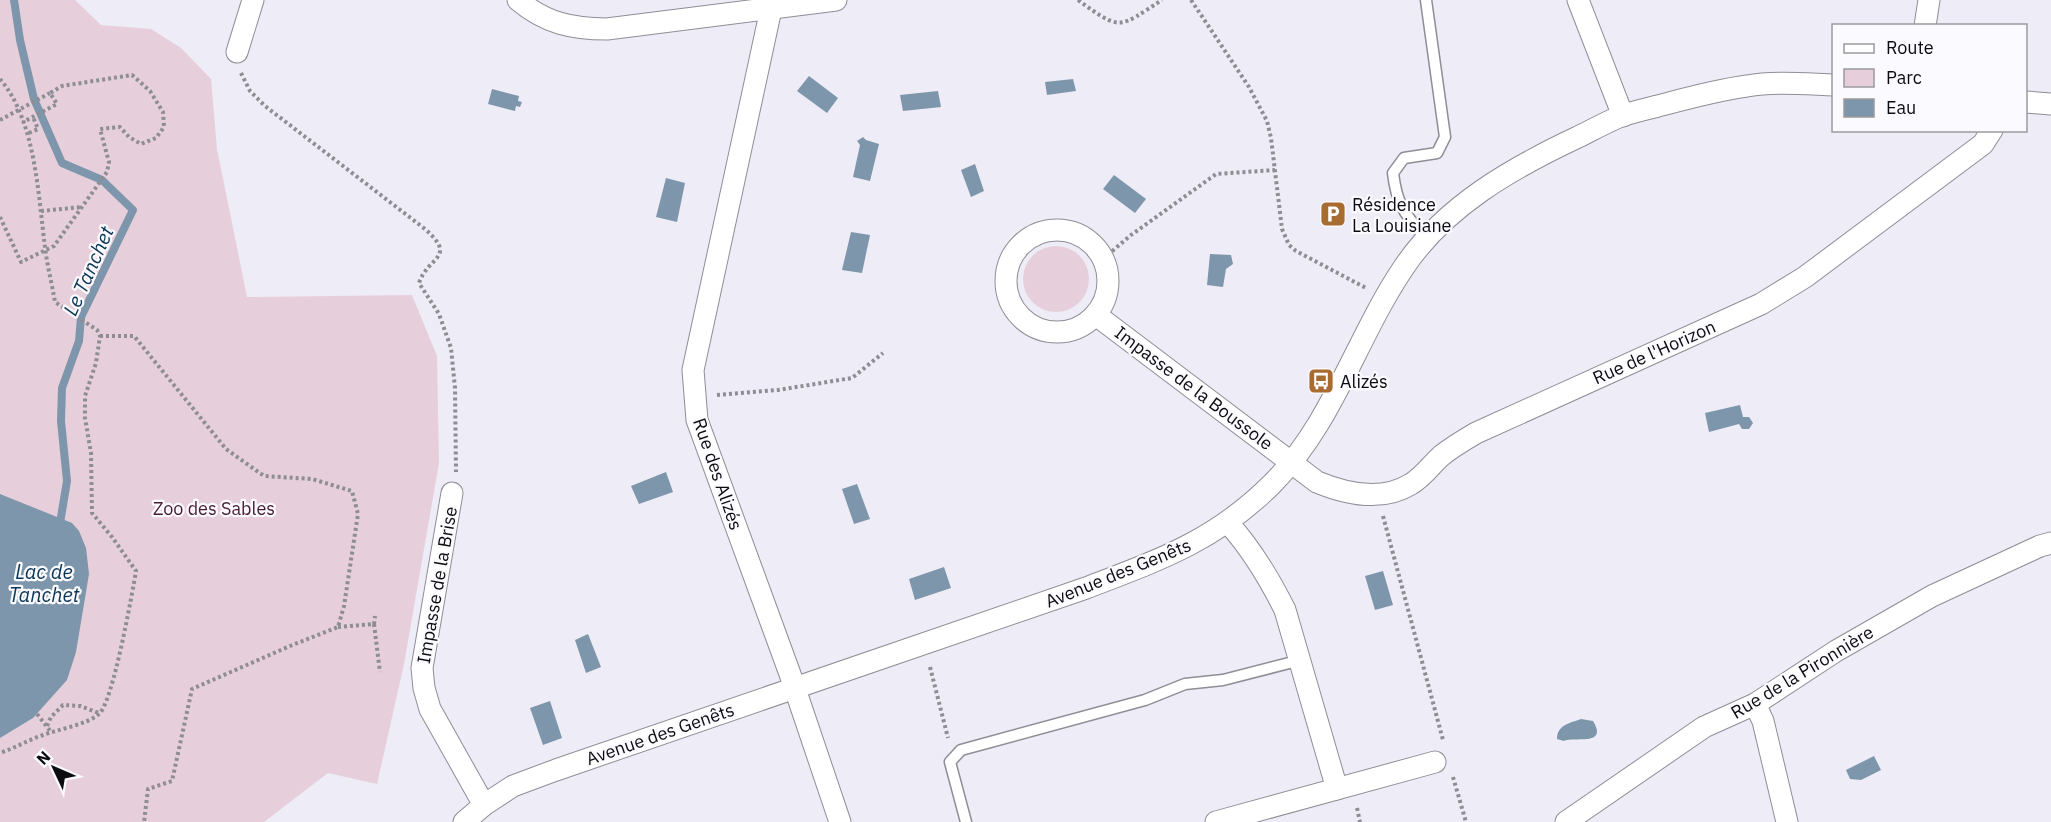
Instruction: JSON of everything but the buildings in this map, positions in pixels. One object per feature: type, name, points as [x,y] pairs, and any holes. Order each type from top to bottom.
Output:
[{"type":"street","points":[[237,52],[254,0]]},
{"type":"street","points":[[518,0],[528,9],[552,22],[579,29],[607,29],[836,0]]},
{"type":"street","points":[[1578,0],[1623,116]]},
{"type":"street","points":[[1925,24],[1929,0]]},
{"type":"street","name":"Rue des Alizés","points":[[771,9],[693,370],[697,420],[840,822]]},
{"type":"street","name":"Avenue des Genêts","points":[[464,822],[484,805],[513,786],[1086,588],[1162,559],[1189,546],[1228,523],[1293,461],[1324,415],[1385,298],[1405,266],[1426,240],[1460,205],[1508,172],[1623,116],[1687,98],[1750,85],[1832,85]]},
{"type":"street","points":[[2027,102],[2051,104]]},
{"type":"street","name":"Rue de l'Horizon","points":[[1293,461],[1317,482],[1339,490],[1361,494],[1381,494],[1412,484],[1442,455],[1476,433],[1750,308],[1805,277],[1983,144],[1991,132]]},
{"type":"street","name":"Impasse de la Boussole","points":[[1061,230],[1078,234],[1092,243],[1103,259],[1108,277],[1107,292],[1096,315],[1083,326],[1065,333],[1046,332],[1028,325],[1013,308],[1006,289],[1006,270],[1020,245],[1043,231],[1061,230]]},
{"type":"street","name":"Impasse de la Boussole","points":[[1096,315],[1293,461]]},
{"type":"street","name":"Impasse de la Brise","points":[[452,493],[422,668],[424,688],[430,709],[484,805]]},
{"type":"street","points":[[1228,523],[1274,589],[1285,610],[1337,789]]},
{"type":"street","name":"Rue de la Pironnière","points":[[1566,822],[1704,727],[1755,704],[1836,651],[1932,596],[2051,543]]},
{"type":"street","points":[[1755,704],[1762,721],[1786,822]]},
{"type":"street","points":[[1216,822],[1444,759]]},
{"type":"lane","points":[[1426,0],[1445,137],[1437,153],[1404,158],[1393,173],[1402,211],[1426,240]]},
{"type":"lane","points":[[966,822],[950,762],[961,750],[1145,700],[1185,684],[1223,680],[1300,660]]},
{"type":"path","points":[[1078,0],[1104,19],[1120,24],[1129,21],[1162,0]]},
{"type":"path","points":[[1191,0],[1258,104],[1269,129],[1282,229],[1289,245],[1296,251],[1385,298]]},
{"type":"path","points":[[237,52],[243,79],[250,91],[440,243],[439,255],[420,278],[419,283],[439,314],[451,348],[455,388],[456,468],[452,493]]},
{"type":"path","points":[[0,120],[63,86],[132,75],[150,91],[163,112],[164,127],[156,138],[141,144],[129,137],[120,127],[100,129],[109,162],[107,172],[54,246],[45,251],[21,262],[0,217]]},
{"type":"path","points":[[0,79],[29,133],[45,251],[55,302],[97,330],[100,336],[96,363],[85,396],[85,418],[91,453],[92,513],[136,571],[109,698],[100,714],[0,753]]},
{"type":"path","points":[[23,122],[57,104],[50,93]]},
{"type":"path","points":[[29,133],[38,129],[34,116]]},
{"type":"path","points":[[1103,259],[1216,174],[1275,170]]},
{"type":"path","points":[[41,211],[82,207]]},
{"type":"path","points":[[100,336],[134,336],[226,449],[264,476],[312,479],[352,491],[358,514],[344,606],[338,627]]},
{"type":"path","points":[[695,396],[778,390],[852,378],[884,353]]},
{"type":"path","points":[[1381,494],[1383,521],[1444,759],[1466,822]]},
{"type":"path","points":[[375,616],[380,672]]},
{"type":"path","points":[[144,822],[148,789],[172,781],[192,689],[338,627],[374,624]]},
{"type":"path","points":[[924,643],[954,756]]},
{"type":"path","points":[[47,726],[51,717],[63,705],[80,706],[100,714]]},
{"type":"path","points":[[37,714],[51,732]]},
{"type":"green space","name":"Zoo des Sables","points":[[0,0],[75,0],[101,25],[151,29],[181,48],[211,79],[217,149],[247,297],[412,295],[437,356],[439,463],[404,664],[377,784],[328,773],[264,822],[0,822]]},
{"type":"green space","points":[[1062,246],[1080,255],[1087,266],[1089,279],[1087,292],[1080,303],[1069,310],[1050,312],[1032,303],[1025,292],[1023,273],[1032,255],[1043,248]]},
{"type":"water","points":[[809,76],[838,98],[827,113],[797,91]]},
{"type":"water","points":[[1073,79],[1076,91],[1047,95],[1045,82]]},
{"type":"water","points":[[492,89],[519,96],[518,101],[522,102],[520,107],[516,106],[515,111],[488,104]]},
{"type":"water","points":[[938,91],[941,107],[903,111],[900,95]]},
{"type":"water","points":[[863,137],[879,144],[870,181],[853,177],[860,145],[857,141]]},
{"type":"water","points":[[975,164],[984,191],[971,197],[961,170]]},
{"type":"water","points":[[1114,175],[1146,199],[1135,213],[1103,189]]},
{"type":"water","points":[[666,178],[685,183],[677,222],[656,217]]},
{"type":"water","points":[[851,232],[870,235],[862,273],[842,270]]},
{"type":"water","points":[[1210,254],[1231,255],[1233,264],[1226,269],[1223,287],[1207,285]]},
{"type":"water","points":[[1740,405],[1743,417],[1749,417],[1753,423],[1749,429],[1742,429],[1739,424],[1709,432],[1705,413]]},
{"type":"water","points":[[666,472],[673,492],[639,504],[631,486]]},
{"type":"water","points":[[857,484],[870,519],[854,524],[842,489]]},
{"type":"water","name":"Lac de Tanchet","points":[[0,494],[72,523],[79,531],[86,548],[89,574],[76,652],[67,680],[33,718],[0,738]]},
{"type":"water","points":[[944,567],[951,588],[915,600],[909,579]]},
{"type":"water","points":[[1383,571],[1393,605],[1375,610],[1365,576]]},
{"type":"water","points":[[588,634],[601,667],[586,673],[575,640]]},
{"type":"water","points":[[550,701],[562,738],[543,745],[530,708]]},
{"type":"water","points":[[1581,719],[1593,721],[1597,729],[1593,737],[1564,741],[1557,739],[1562,728]]},
{"type":"water","points":[[1874,756],[1881,770],[1861,780],[1850,779],[1846,770]]},
{"type":"waterway","name":"Le Tanchet","points":[[14,0],[20,40],[34,99],[62,163],[102,180],[133,210],[81,317],[79,341],[62,388],[61,421],[67,481],[59,529]]},
{"type":"place","name":"Résidence La Louisiane","points":[[1333,214]]},
{"type":"place","name":"Alizés","points":[[1321,381]]}]
